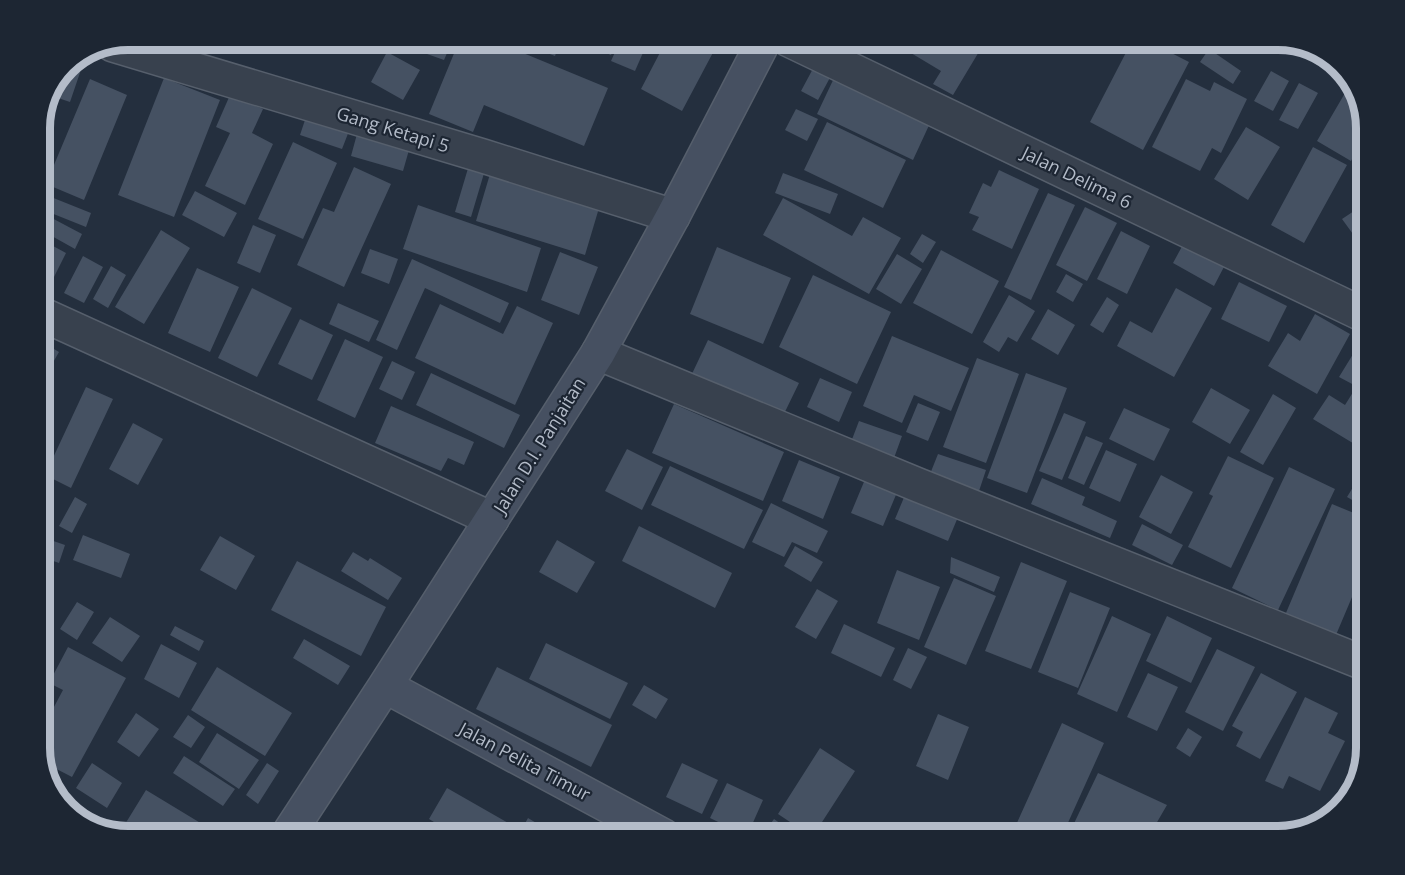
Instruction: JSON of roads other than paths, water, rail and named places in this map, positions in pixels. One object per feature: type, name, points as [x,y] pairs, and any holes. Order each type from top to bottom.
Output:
[{"type":"street","name":"Gang Ketapi 5","points":[[130,50],[472,152],[672,216]]},
{"type":"street","name":"Jalan D.I. Panjaitan","points":[[294,826],[598,353],[759,50]]},
{"type":"street","name":"Jalan Delima 6","points":[[810,50],[1355,311]]},
{"type":"street","points":[[50,318],[492,519]]},
{"type":"street","points":[[598,353],[1356,660]]},
{"type":"street","name":"Jalan Pelita Timur","points":[[385,686],[645,826]]}]
